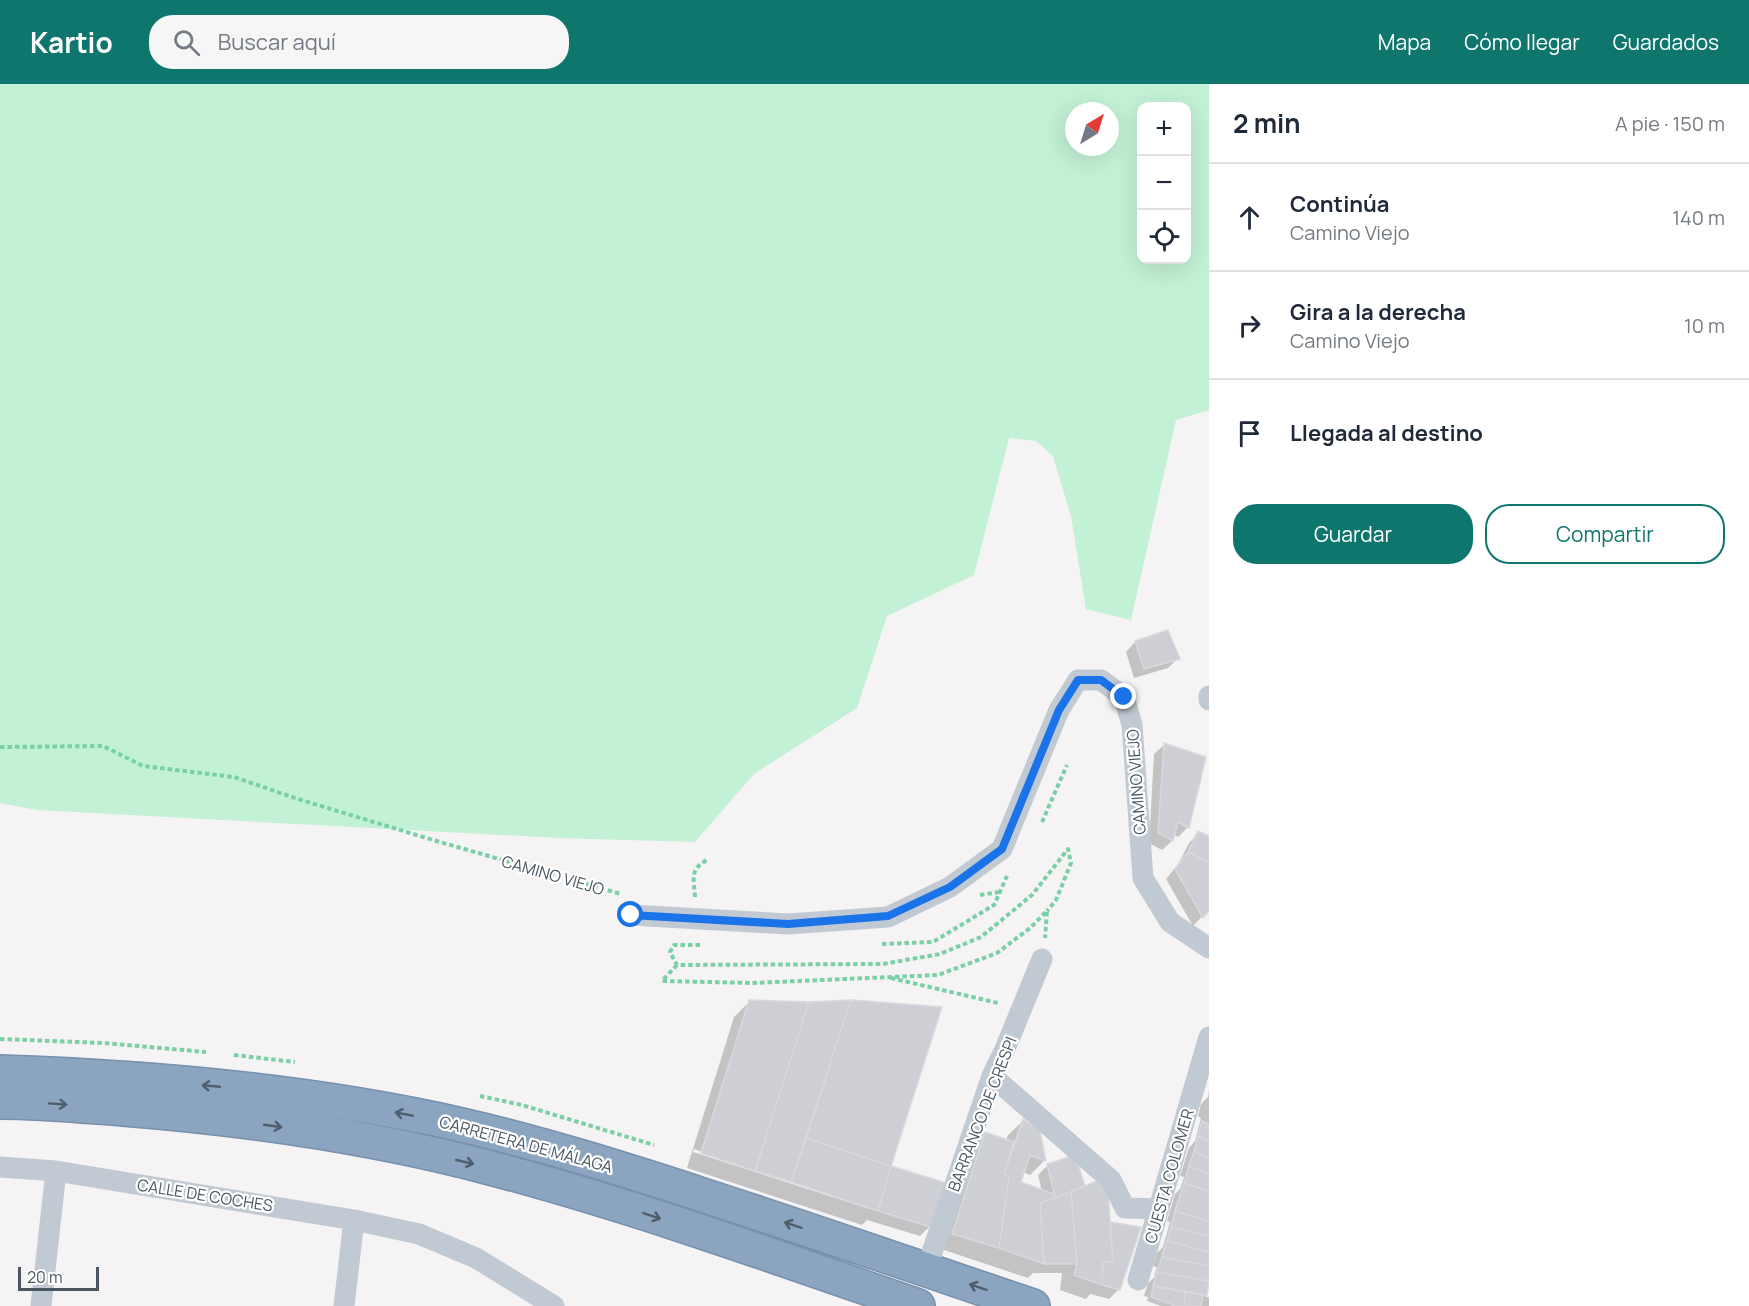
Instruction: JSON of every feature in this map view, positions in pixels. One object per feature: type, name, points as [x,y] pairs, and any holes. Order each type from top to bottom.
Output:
[{"type":"highway","name":"CARRETERA DE MÁLAGA","points":[[0,1071],[81,1075],[234,1089],[356,1105],[459,1124],[560,1150],[747,1209],[1033,1306]]},
{"type":"highway","name":"CARRETERA DE MÁLAGA","points":[[0,1102],[177,1114],[300,1130],[406,1148],[497,1170],[633,1210],[918,1306]]},
{"type":"street","name":"CAMINO VIEJO","points":[[631,915],[788,924],[888,916],[950,887],[1002,849],[1059,710],[1078,680],[1101,680],[1124,697],[1132,724],[1143,878],[1170,922],[1209,948]]},
{"type":"street","name":"BARRANCO DE CRESPI","points":[[926,1270],[992,1076],[1042,959]]},
{"type":"street","name":"CUESTA COLOMER","points":[[1138,1280],[1209,1037]]},
{"type":"street","points":[[992,1076],[1111,1180],[1125,1208],[1159,1209]]},
{"type":"street","name":"CALLE DE COCHES","points":[[0,1167],[56,1171],[354,1220],[419,1234],[476,1258],[554,1306]]},
{"type":"street","points":[[41,1306],[56,1171]]},
{"type":"street","points":[[344,1306],[354,1220]]},
{"type":"path","name":"CAMINO VIEJO","points":[[0,747],[103,746],[143,766],[234,777],[421,837],[626,895],[631,915]]},
{"type":"path","points":[[1048,809],[1067,765]]},
{"type":"path","points":[[696,919],[694,871],[706,860]]},
{"type":"path","points":[[677,965],[662,981],[752,982],[938,975],[997,953],[1030,928],[1047,911],[1048,925],[1042,959]]},
{"type":"path","points":[[885,977],[1022,1009]]},
{"type":"green space","points":[[0,84],[1209,84],[1209,410],[1176,420],[1131,620],[1086,609],[1071,516],[1053,456],[1036,441],[1009,438],[974,575],[887,616],[857,708],[754,774],[695,842],[558,838],[37,810],[0,803]]},
{"type":"building","points":[[1168,630],[1180,659],[1144,669],[1135,641]]},
{"type":"building","points":[[1164,743],[1206,757],[1189,828],[1178,822],[1173,841],[1158,833]]},
{"type":"building","points":[[1198,831],[1209,836],[1209,862],[1188,852]]},
{"type":"building","points":[[1188,852],[1209,862],[1209,911],[1203,918],[1175,869]]},
{"type":"building","points":[[749,1000],[809,1002],[755,1171],[701,1153]]},
{"type":"building","points":[[851,1000],[791,1182],[755,1171],[809,1002]]},
{"type":"building","points":[[851,1000],[942,1007],[891,1166],[806,1138]]},
{"type":"building","points":[[1023,1119],[1040,1131],[1046,1161],[1030,1155],[1021,1182],[1054,1194],[1055,1198],[1040,1203],[1044,1264],[999,1248],[1009,1177],[1004,1174]]},
{"type":"building","points":[[1202,1121],[1209,1124],[1209,1141],[1198,1136]]},
{"type":"building","points":[[985,1132],[1014,1142],[1004,1174],[1009,1177],[999,1248],[952,1234]]},
{"type":"building","points":[[1198,1136],[1209,1141],[1209,1158],[1194,1151]]},
{"type":"building","points":[[806,1138],[891,1166],[878,1211],[791,1182]]},
{"type":"building","points":[[1194,1151],[1209,1158],[1209,1174],[1189,1166]]},
{"type":"building","points":[[1075,1155],[1085,1186],[1055,1198],[1047,1164]]},
{"type":"building","points":[[891,1166],[946,1183],[931,1227],[878,1211]]},
{"type":"building","points":[[1189,1166],[1209,1174],[1209,1191],[1184,1183]]},
{"type":"building","points":[[1097,1181],[1108,1191],[1113,1262],[1103,1262],[1102,1285],[1074,1275],[1077,1264],[1071,1192]]},
{"type":"building","points":[[1184,1183],[1209,1191],[1209,1221],[1175,1211]]},
{"type":"building","points":[[1071,1192],[1077,1264],[1044,1264],[1040,1203]]},
{"type":"building","points":[[1175,1211],[1209,1221],[1209,1236],[1171,1227]]},
{"type":"building","points":[[1110,1222],[1141,1227],[1120,1290],[1102,1285],[1103,1262],[1113,1262]]},
{"type":"building","points":[[1171,1227],[1209,1236],[1209,1252],[1167,1241]]},
{"type":"building","points":[[1167,1241],[1209,1252],[1209,1266],[1162,1257]]},
{"type":"building","points":[[1162,1257],[1209,1266],[1209,1281],[1157,1272]]},
{"type":"building","points":[[1157,1272],[1209,1281],[1207,1295],[1153,1286]]},
{"type":"building","points":[[1153,1286],[1185,1292],[1184,1306],[1176,1306],[1151,1297]]},
{"type":"building","points":[[1185,1292],[1203,1295],[1201,1306],[1184,1306]]},
{"type":"route","points":[[631,915],[788,924],[888,916],[950,887],[1002,849],[1059,710],[1078,680],[1101,680],[1124,697]]}]
